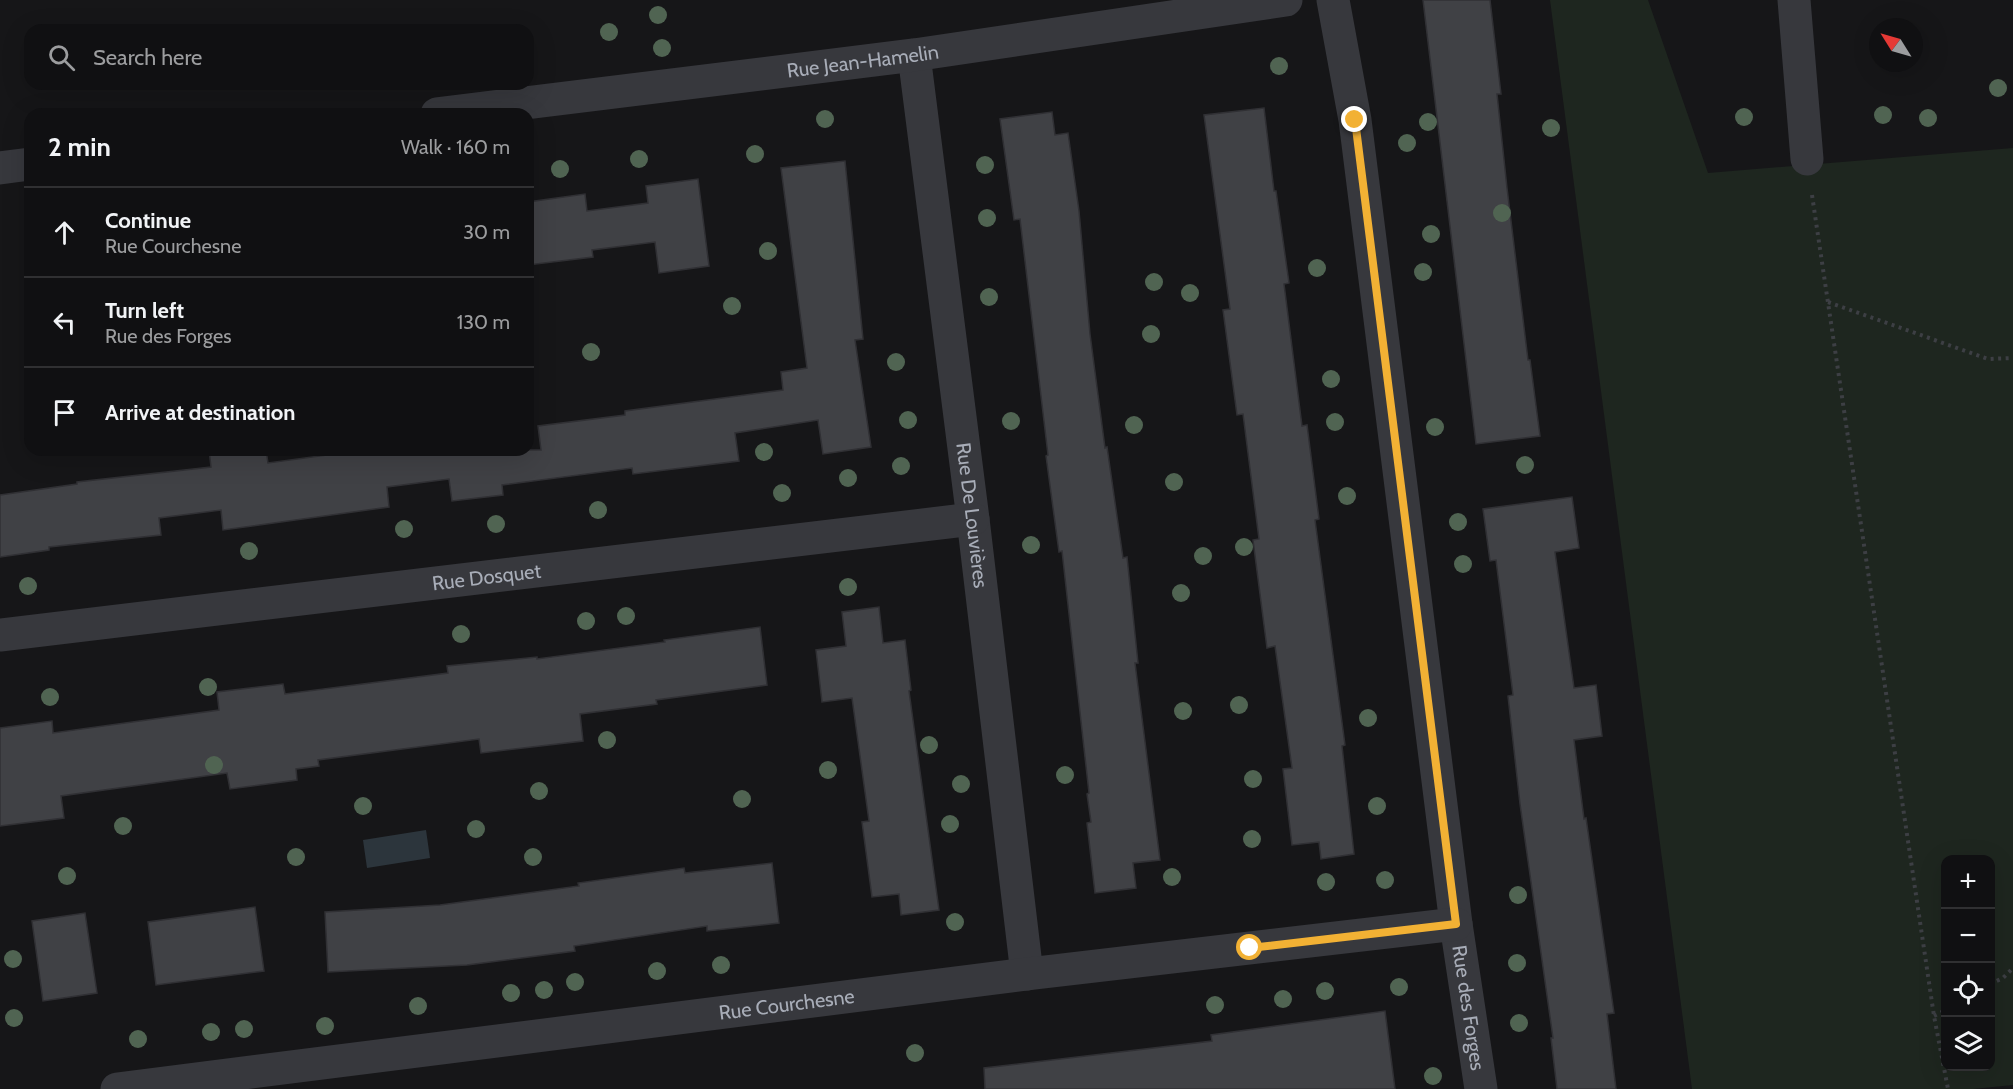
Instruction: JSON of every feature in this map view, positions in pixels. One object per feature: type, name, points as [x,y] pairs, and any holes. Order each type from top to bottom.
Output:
[{"type":"street","name":"Rue Jean-Hamelin","points":[[486,108],[914,55],[1286,0]]},
{"type":"street","name":"Rue des Forges","points":[[1333,0],[1355,120],[1456,924],[1481,1089]]},
{"type":"street","points":[[1794,0],[1807,159]]},
{"type":"street","name":"Rue De Louvières","points":[[914,55],[974,519],[1028,974]]},
{"type":"street","points":[[0,168],[24,165]]},
{"type":"street","name":"Rue Dosquet","points":[[0,635],[974,519]]},
{"type":"street","name":"Rue Courchesne","points":[[117,1089],[1028,974],[1456,924]]},
{"type":"path","points":[[1807,159],[1934,1016],[1948,1089]]},
{"type":"path","points":[[1828,302],[1988,359],[2013,358]]},
{"type":"path","points":[[1995,982],[2003,978],[2013,968]]},
{"type":"path","points":[[1934,1016],[1941,1012]]},
{"type":"shaded area","points":[[1550,0],[1648,0],[1708,173],[2013,148],[2013,1085],[1973,1089],[1692,1089]]},
{"type":"shaded area","points":[[426,830],[430,858],[367,868],[363,840]]},
{"type":"building","points":[[1423,0],[1490,0],[1501,94],[1497,94],[1507,188],[1528,360],[1530,360],[1540,436],[1476,444]]},
{"type":"building","points":[[1264,108],[1274,191],[1276,191],[1289,283],[1284,284],[1302,426],[1307,425],[1319,519],[1315,520],[1345,745],[1342,746],[1354,854],[1321,859],[1319,842],[1292,845],[1283,769],[1292,768],[1275,646],[1267,648],[1253,540],[1259,539],[1243,414],[1237,415],[1223,310],[1230,309],[1204,115]]},
{"type":"building","points":[[1052,112],[1055,135],[1068,133],[1079,211],[1090,334],[1105,448],[1107,447],[1123,558],[1127,557],[1138,663],[1135,663],[1160,860],[1133,863],[1136,888],[1095,893],[1087,823],[1091,822],[1087,794],[1089,793],[1062,551],[1059,552],[1046,456],[1048,455],[1020,219],[1014,220],[1000,119]]},
{"type":"building","points":[[845,161],[863,339],[855,340],[871,447],[823,454],[818,420],[735,433],[739,461],[633,474],[632,468],[502,485],[503,495],[452,501],[449,479],[387,487],[389,507],[223,530],[221,510],[159,518],[161,535],[49,547],[49,550],[0,557],[0,495],[77,484],[77,482],[211,467],[210,456],[267,456],[268,463],[320,456],[534,456],[534,450],[541,450],[538,426],[625,415],[625,411],[783,390],[781,372],[807,368],[781,168]]},
{"type":"building","points":[[698,179],[709,266],[659,273],[655,242],[592,250],[593,257],[534,264],[534,201],[585,194],[587,211],[648,203],[646,186]]},
{"type":"building","points":[[1572,497],[1579,548],[1555,552],[1574,688],[1596,685],[1602,736],[1574,740],[1614,1013],[1607,1014],[1616,1089],[1557,1089],[1551,1038],[1553,1038],[1520,804],[1508,696],[1513,695],[1496,560],[1490,561],[1483,509]]},
{"type":"building","points":[[879,607],[883,643],[905,640],[911,690],[909,691],[939,910],[901,915],[899,894],[872,897],[862,822],[869,821],[852,698],[822,702],[816,650],[846,646],[842,612]]},
{"type":"building","points":[[760,627],[767,685],[656,700],[657,704],[580,714],[583,741],[481,753],[479,739],[318,760],[319,766],[296,769],[297,780],[230,789],[227,773],[61,796],[64,818],[0,826],[0,728],[52,721],[53,733],[219,710],[217,692],[283,684],[285,694],[448,673],[447,666],[537,657],[537,659]]},
{"type":"building","points":[[772,863],[779,923],[707,931],[707,926],[574,946],[575,951],[467,965],[328,972],[325,912],[440,905],[579,886],[578,883],[684,868],[685,873]]},
{"type":"building","points":[[255,907],[264,971],[156,985],[148,922]]},
{"type":"building","points":[[85,913],[97,993],[43,1001],[32,921]]},
{"type":"building","points":[[1385,1011],[1395,1089],[985,1089],[984,1068],[1212,1041],[1211,1035]]},
{"type":"route","points":[[1250,948],[1456,924],[1355,120]]}]
